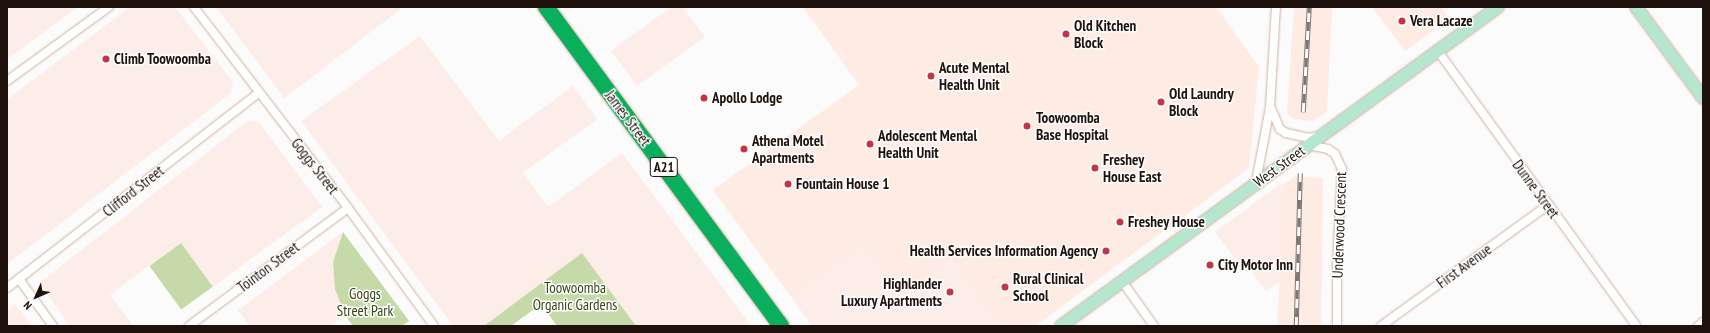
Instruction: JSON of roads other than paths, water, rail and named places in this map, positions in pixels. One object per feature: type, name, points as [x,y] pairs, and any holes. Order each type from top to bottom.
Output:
[{"type":"highway","name":"James Street","points":[[546,7],[781,326]]},
{"type":"main road","name":"West Street","points":[[1061,326],[1308,144],[1498,7]]},
{"type":"main road","points":[[1636,7],[1703,98]]},
{"type":"street","points":[[7,81],[109,7]]},
{"type":"street","name":"Goggs Street","points":[[194,7],[258,93],[348,208],[434,326]]},
{"type":"street","points":[[1256,182],[1270,107],[1276,7]]},
{"type":"street","name":"Dunne Street","points":[[1438,51],[1547,206],[1636,326]]},
{"type":"street","name":"Clifford Street","points":[[7,288],[258,93]]},
{"type":"street","points":[[1270,107],[1280,129],[1286,133],[1309,138],[1320,136]]},
{"type":"street","name":"Underwood Crescent","points":[[1308,144],[1328,149],[1335,154],[1342,169],[1340,185],[1338,326]]},
{"type":"street","name":"First Avenue","points":[[1381,326],[1547,206]]},
{"type":"street","name":"Tointon Street","points":[[189,326],[348,208]]},
{"type":"street","points":[[19,279],[53,326]]},
{"type":"street","points":[[1122,281],[1154,326]]},
{"type":"street","points":[[1698,326],[1703,322]]},
{"type":"railway","points":[[1303,112],[1309,7]]},
{"type":"railway","points":[[1296,326],[1300,173]]},
{"type":"place","name":"Vera Lacaze","points":[[1402,21]]},
{"type":"place","name":"Old Kitchen Block","points":[[1066,34]]},
{"type":"place","name":"Climb Toowoomba","points":[[106,59]]},
{"type":"place","name":"Acute Mental Health Unit","points":[[931,76]]},
{"type":"place","name":"Apollo Lodge","points":[[704,98]]},
{"type":"place","name":"Old Laundry Block","points":[[1161,102]]},
{"type":"place","name":"Toowoomba Base Hospital","points":[[1027,126]]},
{"type":"place","name":"Adolescent Mental Health Unit","points":[[870,144]]},
{"type":"place","name":"Athena Motel Apartments","points":[[744,149]]},
{"type":"place","name":"Freshey House East","points":[[1095,168]]},
{"type":"place","name":"Fountain House 1","points":[[788,184]]},
{"type":"place","name":"Freshey House","points":[[1120,222]]},
{"type":"place","name":"Health Services Information Agency","points":[[1106,251]]},
{"type":"place","name":"City Motor Inn","points":[[1210,265]]},
{"type":"place","name":"Rural Clinical School","points":[[1005,287]]},
{"type":"place","name":"Highlander Luxury Apartments","points":[[950,292]]},
{"type":"park label","name":"Toowoomba Organic Gardens","points":[[575,296]]},
{"type":"park label","name":"Goggs Street Park","points":[[365,302]]}]
